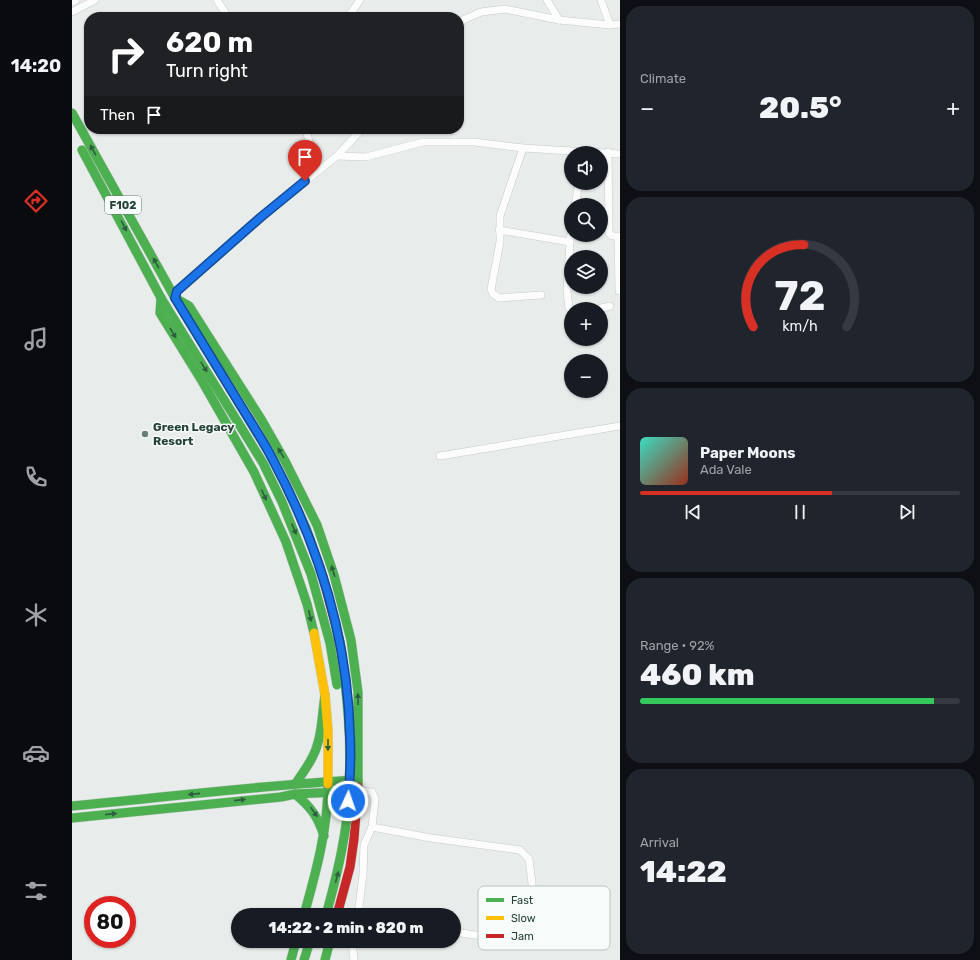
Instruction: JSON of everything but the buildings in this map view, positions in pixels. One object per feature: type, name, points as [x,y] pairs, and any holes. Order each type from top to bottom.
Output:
[{"type":"main road","name":"F102","points":[[72,113],[175,298],[273,459],[293,499],[321,569],[331,604],[340,707],[342,762],[336,842],[331,868],[320,908]]},
{"type":"main road","name":"F102","points":[[72,130],[161,298],[263,463],[296,534],[335,642],[349,707],[351,761],[348,814],[344,841],[339,867],[328,908]]},
{"type":"main road","points":[[161,298],[160,312],[202,381],[254,472],[286,542],[307,604],[319,657],[325,695],[328,731],[328,792],[324,836],[306,908]]},
{"type":"main road","points":[[175,298],[189,306],[261,419],[285,461],[316,525],[334,575],[351,640],[358,692],[358,791],[354,839],[350,867],[340,908]]},
{"type":"main road","points":[[296,782],[306,770],[314,754],[319,734],[325,695]]},
{"type":"main road","points":[[72,806],[171,797],[296,782],[358,780]]},
{"type":"main road","points":[[72,818],[281,797],[295,794],[358,791]]},
{"type":"main road","points":[[295,794],[307,803],[314,811],[319,820],[324,836]]},
{"type":"main road","points":[[291,960],[294,948]]},
{"type":"main road","points":[[304,960],[308,948]]},
{"type":"main road","points":[[313,960],[317,948]]},
{"type":"main road","points":[[325,960],[328,948]]},
{"type":"street","points":[[72,2],[76,0]]},
{"type":"street","points":[[72,12],[95,0]]},
{"type":"street","points":[[217,0],[225,12]]},
{"type":"street","points":[[352,12],[360,0]]},
{"type":"street","points":[[547,0],[559,20]]},
{"type":"street","points":[[601,0],[610,25]]},
{"type":"street","points":[[464,20],[481,12],[505,9],[559,20],[610,25],[620,24]]},
{"type":"street","points":[[307,134],[316,172]]},
{"type":"street","points":[[175,298],[177,291],[189,280],[261,217],[337,156],[357,134]]},
{"type":"street","points":[[337,156],[366,157],[423,142],[474,142],[564,151]]},
{"type":"street","points":[[523,148],[500,216],[500,242],[491,289],[493,294],[499,298],[541,294]]},
{"type":"street","points":[[608,152],[620,154]]},
{"type":"street","points":[[608,190],[608,233],[612,236],[619,237],[619,291]]},
{"type":"street","points":[[499,230],[564,241]]},
{"type":"street","points":[[568,302],[567,292],[570,242]]},
{"type":"street","points":[[440,456],[620,426]]},
{"type":"street","points":[[358,791],[372,792],[375,799],[372,827],[364,845],[363,875],[359,908]]},
{"type":"street","points":[[372,827],[431,838],[520,850],[529,859],[532,886]]},
{"type":"street","points":[[461,933],[478,935]]},
{"type":"street","points":[[353,948],[354,960]]},
{"type":"traffic: fast","points":[[72,113],[175,298],[273,459],[306,528],[323,577]]},
{"type":"traffic: fast","points":[[82,150],[161,298],[263,463],[282,502],[311,574],[330,643]]},
{"type":"traffic: fast","points":[[161,298],[160,313],[202,381],[254,472],[286,542],[307,604],[314,633]]},
{"type":"traffic: fast","points":[[175,298],[189,306],[261,419],[285,461],[317,525],[334,575],[351,640],[358,692],[358,787]]},
{"type":"traffic: fast","points":[[328,908],[341,855],[347,817],[350,773],[349,730],[340,642]]},
{"type":"traffic: fast","points":[[330,643],[337,685]]},
{"type":"traffic: fast","points":[[296,783],[316,749],[320,734],[325,695]]},
{"type":"traffic: fast","points":[[72,806],[250,788],[358,780]]},
{"type":"traffic: fast","points":[[306,908],[324,834],[328,784]]},
{"type":"traffic: fast","points":[[72,818],[281,797],[295,794],[358,791]]},
{"type":"traffic: fast","points":[[295,794],[313,813],[324,836]]},
{"type":"traffic: fast","points":[[291,960],[294,948]]},
{"type":"traffic: fast","points":[[304,960],[308,948]]},
{"type":"traffic: fast","points":[[325,960],[328,948]]},
{"type":"traffic: slow","points":[[314,633],[325,695],[328,731],[328,784]]},
{"type":"traffic: jam","points":[[323,577],[340,642]]},
{"type":"traffic: jam","points":[[339,908],[350,867],[358,787]]},
{"type":"place","name":"Green Legacy Resort","points":[[145,434]]},
{"type":"route","points":[[305,181],[261,217],[177,291],[175,298],[273,459],[306,528],[321,569],[340,642],[349,707],[351,761],[348,801]]}]
